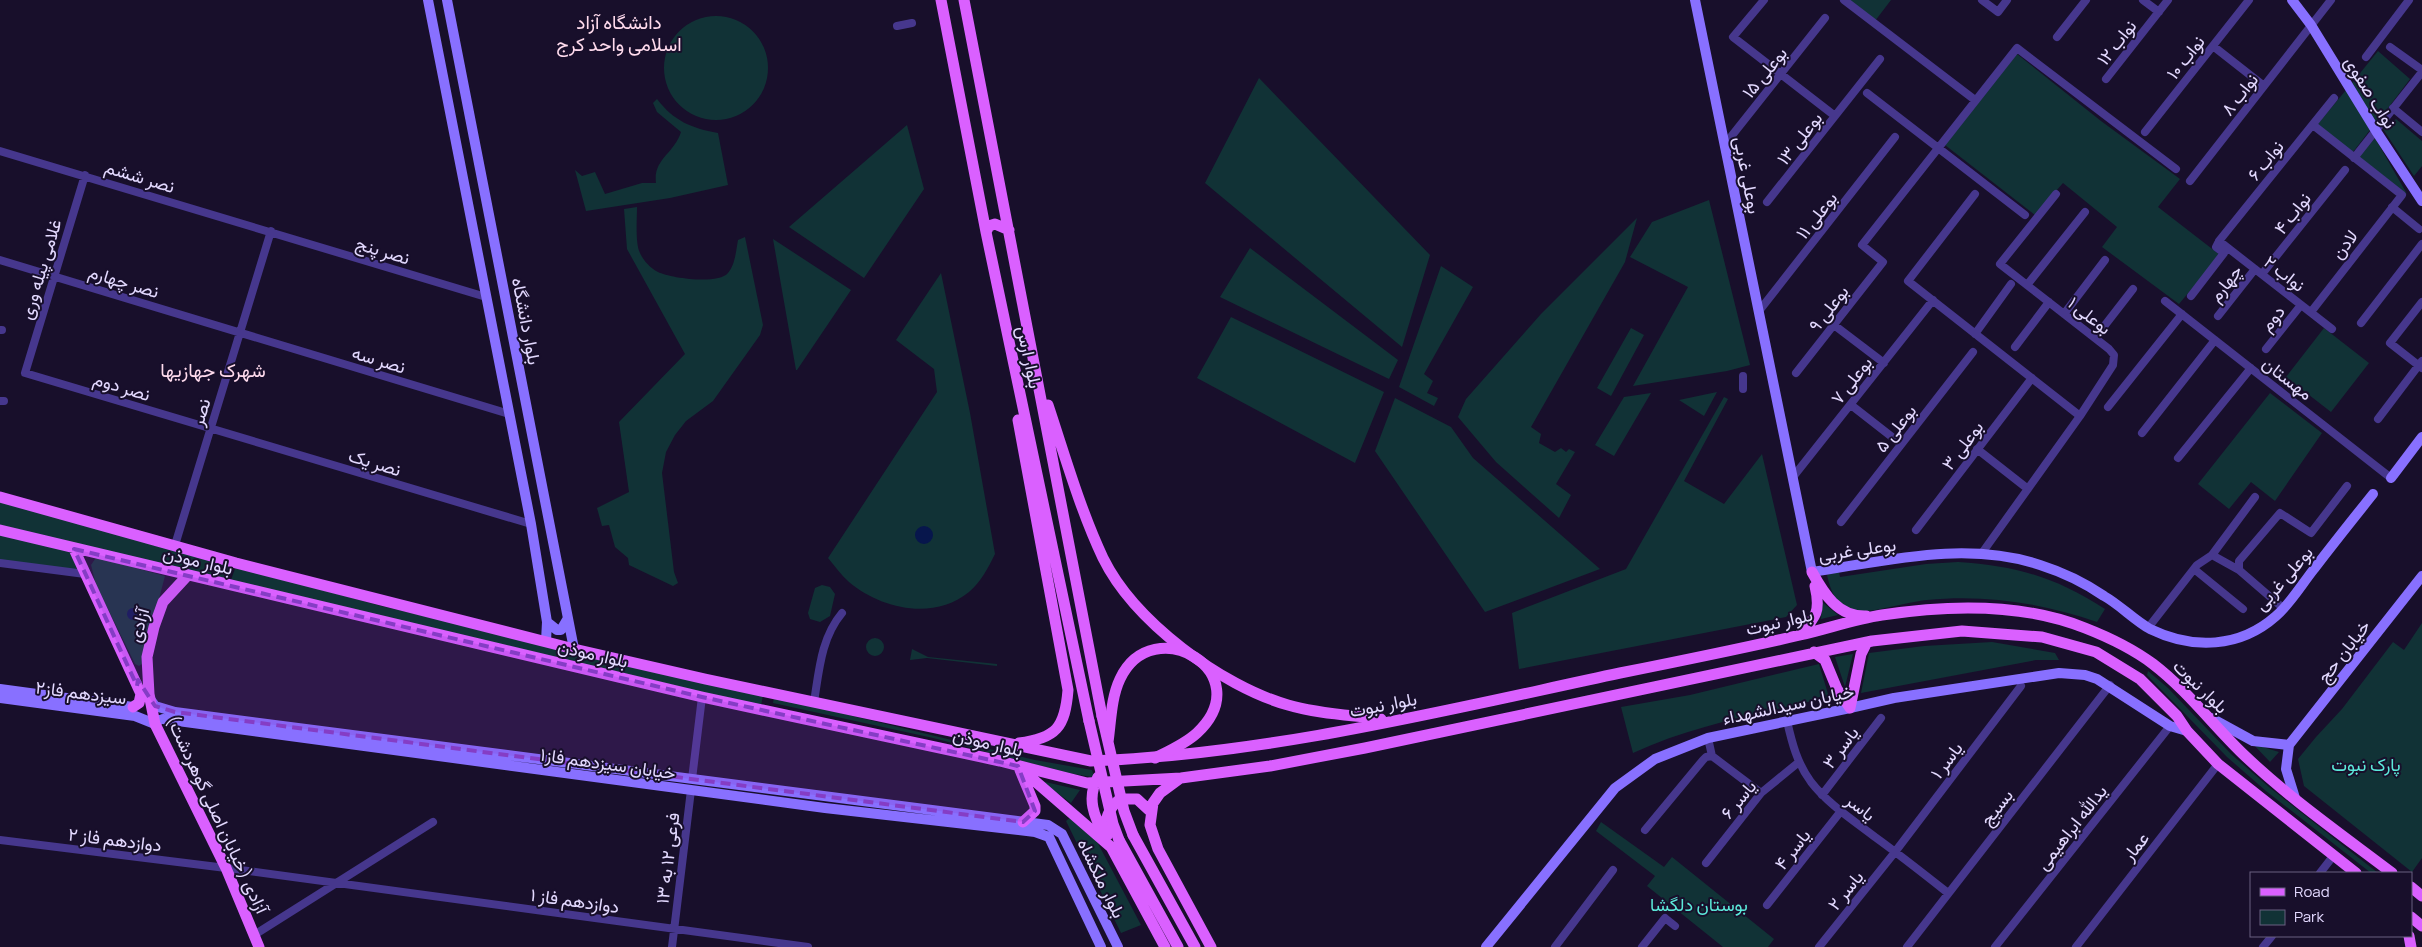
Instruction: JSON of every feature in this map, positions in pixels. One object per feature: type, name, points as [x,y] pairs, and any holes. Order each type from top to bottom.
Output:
[{"type":"main road","name":"بلوار ارس","points":[[941,0],[986,232],[1089,721],[1113,824],[1115,843]]},
{"type":"main road","name":"بلوار ارس","points":[[964,0],[1102,716],[1124,811],[1133,835],[1195,947]]},
{"type":"main road","points":[[986,232],[989,226],[998,223],[1009,230]]},
{"type":"main road","points":[[1032,354],[1071,476],[1104,559],[1123,590],[1144,615],[1226,679],[1255,693],[1288,705],[1336,714],[1393,720]]},
{"type":"main road","points":[[1011,744],[1045,739],[1056,731],[1064,720],[1068,690],[1016,411],[1013,358]]},
{"type":"main road","name":"بلوار موذن","points":[[0,497],[236,563],[574,649],[1091,761]]},
{"type":"main road","name":"بلوار موذن","points":[[0,530],[186,576],[702,697],[1018,766],[1074,781],[1095,783],[1181,778]]},
{"type":"main road","points":[[74,549],[146,690],[133,707]]},
{"type":"main road","points":[[1812,572],[1826,598],[1844,611],[1856,616],[1878,616]]},
{"type":"main road","points":[[1800,635],[1816,615],[1819,605],[1812,572]]},
{"type":"main road","name":"آزادی","points":[[146,690],[147,657],[163,602],[186,576]]},
{"type":"main road","name":"بلوار نبوت","points":[[1091,761],[1155,758],[1295,738],[1393,720],[1800,635],[1878,616],[1961,609],[2007,611],[2050,618],[2084,627],[2134,652],[2154,665],[2243,754],[2295,798],[2391,872]]},
{"type":"main road","points":[[1211,947],[1158,849],[1150,825],[1151,812],[1160,793],[1181,778],[1270,766],[1365,748],[1814,652],[1920,634],[1962,630],[2042,637],[2096,652],[2140,679],[2177,716],[2187,731],[2218,764],[2355,872]]},
{"type":"main road","points":[[1850,708],[1860,654],[1868,642]]},
{"type":"main road","points":[[1108,742],[1115,691],[1128,665],[1138,656],[1151,650],[1165,648],[1182,650],[1200,660],[1211,674],[1216,688],[1216,704],[1209,719],[1197,733],[1179,746],[1155,758]]},
{"type":"main road","points":[[1814,652],[1825,660],[1837,689],[1850,708]]},
{"type":"main road","points":[[2123,669],[2129,670],[2135,666],[2137,658],[2134,652]]},
{"type":"main road","points":[[2140,679],[2141,667],[2147,664],[2154,665]]},
{"type":"main road","name":"آزادی (خیابان اصلی گوهردشت)","points":[[146,690],[160,717],[259,947]]},
{"type":"main road","points":[[1535,691],[1539,711]]},
{"type":"main road","points":[[1110,760],[1095,783],[1092,810],[1115,843],[1178,947]]},
{"type":"main road","points":[[1018,766],[1035,806],[1035,811],[1023,822]]},
{"type":"main road","points":[[1018,766],[1115,843]]},
{"type":"main road","points":[[1151,812],[1137,800],[1130,798],[1120,799],[1107,814],[1105,823],[1143,906],[1165,947]]},
{"type":"main road","points":[[2412,918],[2422,926]]},
{"type":"street","name":"بلوار دانشگاه","points":[[428,0],[532,524],[548,622],[546,642]]},
{"type":"street","name":"بلوار دانشگاه","points":[[447,0],[574,649]]},
{"type":"street","name":"بوعلی غربی","points":[[1695,0],[1726,143],[1812,572],[1939,554],[1982,553],[2040,565],[2068,577],[2105,596],[2148,628],[2170,638],[2192,643],[2214,644],[2238,639],[2257,630],[2283,608],[2372,494]]},
{"type":"street","points":[[1764,0],[1733,37],[1835,116]]},
{"type":"street","points":[[1844,0],[1975,100]]},
{"type":"street","points":[[1982,0],[1998,12],[2007,0]]},
{"type":"street","points":[[2057,37],[2086,0]]},
{"type":"street","points":[[2143,0],[2158,12]]},
{"type":"street","name":"نواب ۱۲","points":[[2106,79],[2168,0]]},
{"type":"street","name":"نواب ۱۰","points":[[2145,132],[2249,0]]},
{"type":"street","name":"نواب صفوی","points":[[2292,0],[2311,25],[2376,131],[2422,201]]},
{"type":"street","name":"نواب ۸","points":[[2190,181],[2331,0]]},
{"type":"street","points":[[2366,57],[2409,0]]},
{"type":"street","name":"بوعلی ۱۵","points":[[1726,143],[1825,18]]},
{"type":"street","points":[[897,26],[912,23]]},
{"type":"street","points":[[2213,46],[2264,86]]},
{"type":"street","points":[[2313,125],[2354,158],[2422,71],[2390,47]]},
{"type":"street","points":[[1937,148],[2017,48],[2176,169]]},
{"type":"street","name":"بوعلی ۱۳","points":[[1768,202],[1880,59]]},
{"type":"street","points":[[1867,93],[2025,215]]},
{"type":"street","name":"نواب ۶","points":[[2219,241],[2334,98]]},
{"type":"street","points":[[2394,108],[2422,132]]},
{"type":"street","name":"بوعلی ۱۱","points":[[1759,312],[1895,137]]},
{"type":"street","name":"بوعلی ۹","points":[[1796,373],[1884,262],[1862,245],[1937,148]]},
{"type":"street","name":"نصر ششم","points":[[0,151],[270,231]]},
{"type":"street","name":"لادن","points":[[2310,312],[2402,195],[2354,158]]},
{"type":"street","name":"نواب ۴","points":[[2262,274],[2345,170]]},
{"type":"street","name":"غلامی پیله وری","points":[[25,373],[85,175]]},
{"type":"street","points":[[1975,194],[1908,281],[2080,416]]},
{"type":"street","name":"بوعلی ۱","points":[[1982,553],[2080,416],[2113,365],[2114,355],[2095,338],[2000,264],[2056,194]]},
{"type":"street","points":[[2392,207],[2419,230]]},
{"type":"street","points":[[2027,286],[2085,212]]},
{"type":"street","name":"نصر پنج","points":[[270,231],[486,297]]},
{"type":"street","name":"نصر","points":[[175,545],[270,231]]},
{"type":"street","points":[[2192,296],[2224,253],[2216,247],[2219,241]]},
{"type":"street","name":"نواب ۲","points":[[2219,241],[2332,329]]},
{"type":"street","points":[[2360,323],[2422,244]]},
{"type":"street","points":[[480,258],[497,254]]},
{"type":"street","name":"نصر چهارم","points":[[0,260],[240,332]]},
{"type":"street","points":[[2064,314],[2105,260]]},
{"type":"street","name":"چهارم","points":[[2218,316],[2255,269]]},
{"type":"street","points":[[1975,334],[2011,284]]},
{"type":"street","points":[[2095,338],[2133,289]]},
{"type":"street","name":"بوعلی ۷","points":[[1793,477],[1933,300]]},
{"type":"street","name":"مهستان","points":[[2165,301],[2391,478]]},
{"type":"street","points":[[2015,347],[2049,302]]},
{"type":"street","points":[[2378,419],[2421,365],[2390,343],[2422,302]]},
{"type":"street","name":"دوم","points":[[2266,349],[2301,305]]},
{"type":"street","points":[[2108,408],[2182,314]]},
{"type":"street","points":[[1834,325],[1884,363]]},
{"type":"street","name":"نصر سه","points":[[240,332],[509,414]]},
{"type":"street","points":[[2142,433],[2215,340]]},
{"type":"street","name":"بوعلی ۵","points":[[1841,522],[1973,352]]},
{"type":"street","points":[[2178,458],[2251,368]]},
{"type":"street","name":"نصر دوم","points":[[25,373],[211,428]]},
{"type":"street","points":[[1743,376],[1743,389]]},
{"type":"street","name":"بوعلی ۳","points":[[1916,530],[2032,378]]},
{"type":"street","points":[[1851,405],[1901,444]]},
{"type":"street","name":"نصر یک","points":[[211,428],[532,524]]},
{"type":"street","points":[[2391,478],[2422,437]]},
{"type":"street","points":[[1978,449],[2028,489]]},
{"type":"street","points":[[2238,570],[2240,561],[2280,513],[2311,533],[2348,486]]},
{"type":"street","points":[[2148,628],[2194,569],[2212,555],[2255,497]]},
{"type":"street","points":[[2212,555],[2238,570],[2283,608]]},
{"type":"street","points":[[0,562],[86,574]]},
{"type":"street","points":[[2194,569],[2243,609]]},
{"type":"street","name":"خیابان حج","points":[[2289,745],[2422,576]]},
{"type":"street","points":[[814,702],[821,658],[832,625],[842,613]]},
{"type":"street","points":[[548,622],[557,630],[561,630],[568,617]]},
{"type":"street","name":"خیابان سیدالشهداء","points":[[1486,947],[1615,788],[1655,759],[1708,738],[1850,708],[2043,674],[2085,675],[2110,686],[2170,726],[2187,731]]},
{"type":"street","name":"یاسر ۱","points":[[1895,852],[2021,686]]},
{"type":"street","name":"بسیج","points":[[1906,947],[2110,686]]},
{"type":"street","name":"سیزدهم فاز۲","points":[[0,689],[133,707]]},
{"type":"street","name":"خیابان سیزدهم فاز۱","points":[[146,690],[160,717]]},
{"type":"street","points":[[692,779],[702,697]]},
{"type":"street","name":"سیزدهم فاز۲","points":[[0,698],[135,716],[160,717]]},
{"type":"street","name":"خیابان سیزدهم فاز۱","points":[[160,717],[175,712],[1023,822]]},
{"type":"street","points":[[2206,715],[2253,741],[2289,745],[2286,768],[2295,798]]},
{"type":"street","name":"خیابان سیزدهم فاز۱","points":[[160,717],[690,790],[1030,831],[1049,837]]},
{"type":"street","name":"یاسر ۳","points":[[1822,794],[1881,718]]},
{"type":"street","name":"یاسر","points":[[1787,722],[1793,748],[1799,762],[1810,781],[1822,794],[1841,811],[1948,893]]},
{"type":"street","name":"یدالله ابراهیمی","points":[[1995,947],[2170,726]]},
{"type":"street","points":[[1708,738],[1712,756],[1760,793]]},
{"type":"street","points":[[1645,830],[1703,760],[1706,757],[1712,756]]},
{"type":"street","name":"یاسر ۶","points":[[1706,863],[1760,793],[1799,762]]},
{"type":"street","name":"عمار","points":[[2076,947],[2218,764]]},
{"type":"street","name":"فرعی ۱۲ به ۱۳","points":[[672,947],[690,790]]},
{"type":"street","name":"یاسر ۴","points":[[1767,906],[1841,811]]},
{"type":"street","points":[[254,935],[433,822]]},
{"type":"street","name":"بلوار ملکشاه","points":[[1023,822],[1048,825],[1062,834],[1118,947]]},
{"type":"street","name":"بلوار ملکشاه","points":[[1049,837],[1101,947]]},
{"type":"street","name":"دوازدهم فاز ۲","points":[[0,840],[226,868]]},
{"type":"street","name":"یاسر ۲","points":[[1819,947],[1895,852]]},
{"type":"street","points":[[2321,872],[2334,855]]},
{"type":"street","name":"دوازدهم فاز ۱","points":[[226,868],[808,947]]},
{"type":"street","points":[[1555,947],[1613,870]]},
{"type":"street","points":[[1642,947],[1665,918],[1674,926]]},
{"type":"street","points":[[2263,947],[2271,937]]},
{"type":"highlighted area","points":[[74,549],[702,697],[1018,766],[1035,811],[1023,822],[175,712],[155,706],[138,680],[137,686]]},
{"type":"green space","points":[[1849,0],[1891,0],[1875,21]]},
{"type":"green space","points":[[716,16],[736,20],[753,31],[764,48],[768,68],[764,88],[753,105],[736,116],[716,120],[696,116],[679,105],[668,88],[664,68],[668,48],[679,31],[696,20]]},
{"type":"green space","points":[[2378,51],[2410,79],[2376,124],[2352,83]]},
{"type":"green space","points":[[2017,54],[2101,121],[2180,179],[2158,207],[2220,255],[2179,304],[2102,247],[2117,227],[2063,183],[2035,215],[1945,145]]},
{"type":"green space","points":[[1259,78],[1430,255],[1402,347],[1205,183]]},
{"type":"green space","points":[[2346,90],[2370,130],[2353,152],[2317,125]]},
{"type":"green space","points":[[657,99],[670,113],[691,126],[718,133],[728,185],[670,198],[586,211],[575,170],[582,176],[595,172],[605,194],[642,183],[656,183],[658,168],[678,140],[681,132],[657,112],[653,103]]},
{"type":"green space","points":[[2396,119],[2422,141],[2422,166],[2414,176],[2383,129]]},
{"type":"green space","points":[[907,125],[924,189],[864,278],[789,227]]},
{"type":"green space","points":[[2375,138],[2407,194],[2359,157]]},
{"type":"green space","points":[[1709,200],[1750,365],[1727,371],[1633,386],[1688,287],[1630,257],[1652,222]]},
{"type":"green space","points":[[637,207],[638,249],[650,266],[664,274],[705,280],[723,277],[732,266],[738,240],[745,237],[763,325],[760,335],[713,401],[686,421],[675,435],[666,452],[662,473],[674,572],[678,583],[673,586],[629,565],[628,558],[615,547],[609,525],[602,526],[597,508],[629,492],[619,422],[685,354],[627,249],[624,209]]},
{"type":"green space","points":[[1637,218],[1625,262],[1531,427],[1541,434],[1539,443],[1555,452],[1561,448],[1566,452],[1569,449],[1575,452],[1556,484],[1571,495],[1559,518],[1496,462],[1458,417],[1466,399],[1541,314]]},
{"type":"green space","points":[[773,239],[851,290],[797,370],[796,370]]},
{"type":"green space","points":[[1250,248],[1398,360],[1389,379],[1220,297]]},
{"type":"green space","points":[[1441,266],[1473,287],[1424,374],[1433,381],[1427,393],[1438,398],[1434,406],[1399,387]]},
{"type":"green space","points":[[941,273],[970,413],[995,554],[977,584],[955,601],[924,609],[908,608],[892,605],[862,591],[849,582],[828,558],[937,392],[934,369],[896,340]]},
{"type":"green space","points":[[1231,317],[1384,392],[1355,463],[1197,378]]},
{"type":"green space","points":[[1631,328],[1644,335],[1611,396],[1597,388]]},
{"type":"green space","points":[[2324,328],[2369,363],[2331,412],[2286,377]]},
{"type":"green space","points":[[1717,392],[1704,416],[1679,400]]},
{"type":"green space","points":[[1651,393],[1614,456],[1595,445],[1624,397]]},
{"type":"green space","points":[[2270,393],[2322,433],[2275,501],[2251,482],[2229,509],[2198,484]]},
{"type":"green space","points":[[1724,397],[1728,399],[1684,481],[1724,504],[1762,454],[1797,605],[1786,617],[1519,669],[1512,613],[1626,569]]},
{"type":"green space","points":[[1395,398],[1451,427],[1473,458],[1600,569],[1485,612],[1375,451]]},
{"type":"green space","points":[[0,502],[230,564],[225,580],[0,525]]},
{"type":"green space","points":[[0,530],[74,549],[85,574],[0,563]]},
{"type":"green space","points":[[99,558],[165,576],[142,664],[139,666],[135,664],[96,585],[91,565],[95,559]]},
{"type":"green space","points":[[1958,562],[2017,570],[2035,575],[2069,589],[2105,609],[2097,622],[2035,605],[1992,599],[1948,598],[1920,601],[1870,611],[1856,611],[1844,606],[1836,598],[1827,575],[1839,572],[1840,577],[1926,564]]},
{"type":"green space","points":[[236,566],[381,606],[763,695],[761,706],[231,580]]},
{"type":"green space","points":[[822,585],[830,587],[835,594],[830,616],[820,622],[810,619],[808,613],[815,588]]},
{"type":"green space","points":[[1822,602],[1838,615],[1821,619]]},
{"type":"green space","name":"پارک نبوت","points":[[2422,623],[2422,858],[2412,872],[2304,786],[2298,759],[2342,709],[2393,642],[2404,650]]},
{"type":"green space","points":[[871,638],[879,638],[884,643],[882,654],[871,656],[866,651],[866,643]]},
{"type":"green space","points":[[1992,642],[2055,653],[2059,660],[2036,660],[1861,693],[1869,653],[1924,646]]},
{"type":"green space","points":[[912,649],[928,657],[997,664],[997,666],[927,658],[910,660]]},
{"type":"green space","points":[[1853,654],[1845,687],[1835,657]]},
{"type":"green space","points":[[1819,664],[1829,697],[1704,727],[1633,753],[1621,707],[1690,695]]},
{"type":"green space","points":[[2148,671],[2168,688],[2231,754],[2269,787],[2377,872],[2370,872],[2266,791],[2227,757],[2147,675]]},
{"type":"green space","points":[[774,697],[1035,760],[1092,770],[1094,776],[1069,773],[933,738],[773,703]]},
{"type":"green space","points":[[2253,744],[2279,752],[2270,762]]},
{"type":"green space","points":[[1041,781],[1080,790],[1071,803]]},
{"type":"green space","points":[[1072,816],[1093,834],[1141,925],[1121,933],[1066,821]]},
{"type":"green space","name":"بوستان دلگشا","points":[[1601,822],[1664,867],[1672,857],[1774,939],[1768,947],[1723,947],[1647,886],[1655,876],[1596,831]]},
{"type":"shaded area","points":[[924,526],[930,529],[933,535],[930,541],[924,544],[918,541],[915,535],[918,529]]},
{"type":"shaded area","points":[[131,608],[135,608],[139,614],[135,620],[131,620],[127,616],[127,612]]},
{"type":"district","name":"دانشگاه آزاد اسلامی واحد کرج","points":[[619,33]]},
{"type":"district","name":"شهرک جهازیها","points":[[213,370]]}]
